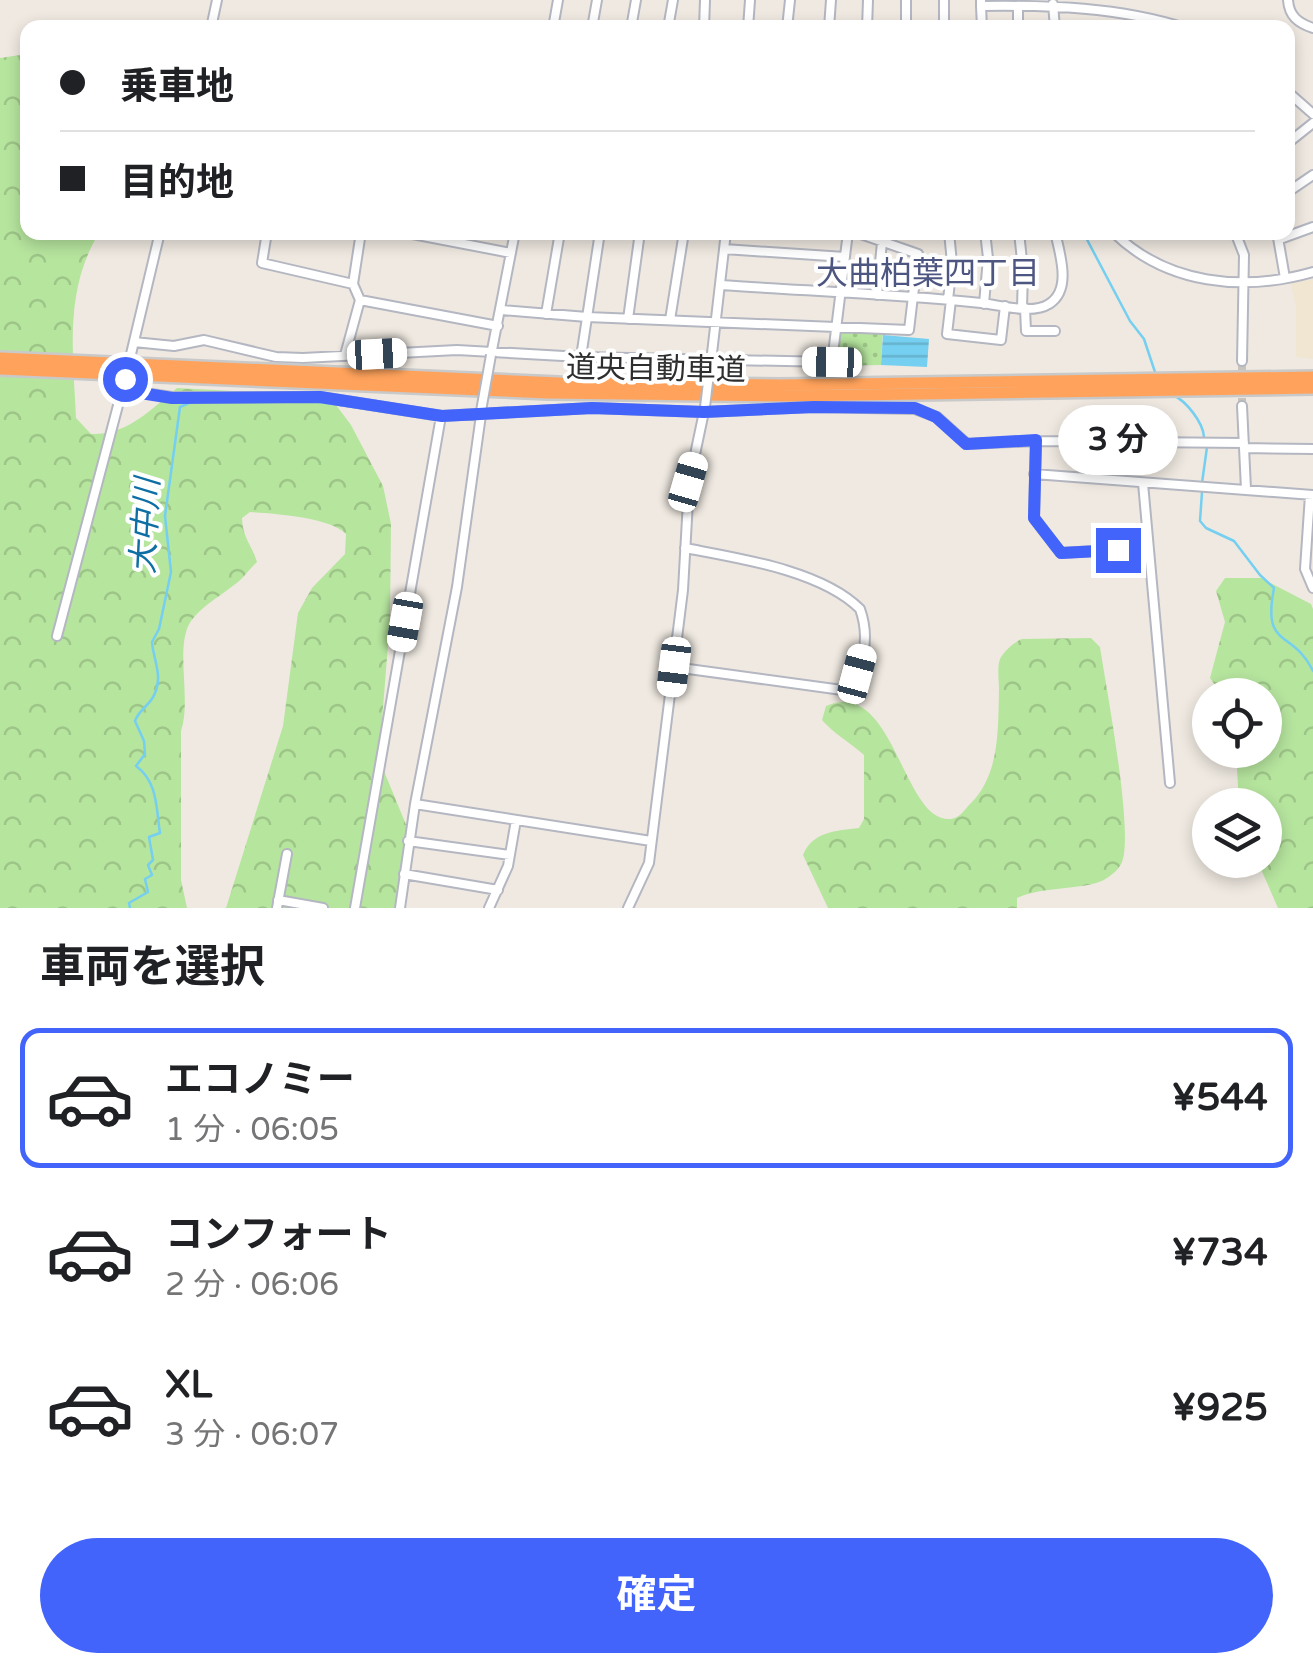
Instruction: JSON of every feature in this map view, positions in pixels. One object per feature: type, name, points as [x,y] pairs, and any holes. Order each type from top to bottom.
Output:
[{"type":"highway","name":"道央自動車道","points":[[0,358],[558,383],[779,385],[1313,377]]},
{"type":"highway","name":"道央自動車道","points":[[0,369],[510,393],[788,396],[1313,388]]},
{"type":"street","points":[[1288,0],[1289,11],[1300,24],[1313,28]]},
{"type":"street","points":[[981,3],[1018,6],[1053,2],[1145,20]]},
{"type":"street","points":[[1018,6],[1018,20]]},
{"type":"street","points":[[1119,20],[1121,14]]},
{"type":"street","points":[[131,354],[158,240]]},
{"type":"street","points":[[266,240],[262,263],[354,284]]},
{"type":"street","points":[[345,355],[360,300],[354,284],[360,240]]},
{"type":"street","points":[[444,240],[511,253]]},
{"type":"street","points":[[400,908],[408,841],[457,587],[481,413],[513,240]]},
{"type":"street","points":[[546,314],[559,240]]},
{"type":"street","points":[[581,356],[599,240]]},
{"type":"street","points":[[628,319],[639,240]]},
{"type":"street","points":[[670,320],[683,240]]},
{"type":"street","points":[[628,908],[649,863],[674,667],[688,482],[704,410],[725,240]]},
{"type":"street","points":[[134,342],[174,346],[204,340],[276,357],[492,353],[711,362],[832,362],[849,240]]},
{"type":"street","points":[[502,310],[587,318],[910,330],[918,254],[876,240]]},
{"type":"street","points":[[950,240],[947,334],[1002,340],[1006,306]]},
{"type":"street","points":[[984,304],[986,240]]},
{"type":"street","points":[[1020,240],[1026,331],[1055,331]]},
{"type":"street","points":[[720,285],[1024,308],[1047,306],[1058,296],[1062,278],[1056,240]]},
{"type":"street","points":[[1122,240],[1139,255],[1167,270],[1209,281],[1245,282],[1313,272]]},
{"type":"street","points":[[1238,240],[1244,255],[1245,282],[1242,360]]},
{"type":"street","points":[[1280,240],[1285,278]]},
{"type":"street","points":[[877,295],[882,242]]},
{"type":"street","points":[[724,249],[845,257]]},
{"type":"street","points":[[360,300],[498,326]]},
{"type":"street","points":[[57,636],[125,379]]},
{"type":"street","points":[[122,390],[172,398],[320,397],[442,416],[605,408],[915,408],[936,417],[966,444],[1036,440],[1313,449]]},
{"type":"street","points":[[1242,406],[1246,489]]},
{"type":"street","points":[[355,908],[442,416]]},
{"type":"street","points":[[1036,440],[1034,518],[1061,553],[1147,548]]},
{"type":"street","points":[[1034,474],[1312,495],[1305,568],[1313,588]]},
{"type":"street","points":[[1143,483],[1170,783]]},
{"type":"street","points":[[674,667],[842,690],[857,674],[865,645],[860,608],[834,589],[751,560],[685,548]]},
{"type":"street","points":[[415,804],[652,841]]},
{"type":"street","points":[[489,908],[510,856],[516,820]]},
{"type":"street","points":[[408,841],[510,856]]},
{"type":"street","points":[[287,854],[278,904],[324,908]]},
{"type":"street","points":[[404,874],[498,890]]},
{"type":"shaded area","points":[[1313,279],[1313,359],[1296,357],[1296,307],[1291,283]]},
{"type":"green space","points":[[20,55],[20,240],[96,240],[80,277],[73,322],[76,418],[91,434],[116,430],[138,420],[177,388],[305,395],[333,401],[351,425],[383,486],[391,524],[390,619],[379,759],[407,827],[396,908],[226,908],[283,726],[298,613],[312,588],[345,554],[346,534],[338,528],[301,517],[250,512],[242,518],[257,562],[196,615],[184,644],[181,880],[187,908],[0,908],[0,58]]},
{"type":"green space","points":[[837,327],[883,329],[881,365],[833,366]]},
{"type":"green space","points":[[1225,578],[1261,578],[1311,604],[1313,609],[1313,908],[1278,908],[1265,878],[1282,878],[1282,788],[1238,788],[1237,768],[1282,768],[1282,678],[1210,678],[1225,622],[1216,591]]},
{"type":"green space","points":[[1091,638],[1100,647],[1122,791],[1125,846],[1116,871],[1089,885],[1017,898],[1017,908],[828,908],[803,855],[819,837],[859,828],[864,819],[864,755],[822,720],[826,706],[849,702],[868,712],[883,730],[920,799],[934,814],[951,819],[961,814],[979,793],[992,766],[999,666],[1004,653],[1022,639]]},
{"type":"water","points":[[883,335],[929,339],[927,367],[881,365]]},
{"type":"waterway","points":[[1087,240],[1130,321],[1144,339],[1155,372]]},
{"type":"waterway","points":[[1173,395],[1193,413],[1204,437]]},
{"type":"waterway","name":"大中川","points":[[305,400],[436,419]]},
{"type":"waterway","name":"大中川","points":[[130,908],[129,903],[148,892],[145,879],[152,875],[148,865],[153,860],[149,837],[160,833],[152,788],[136,766],[145,754],[135,721],[157,687],[152,642],[159,629],[171,572],[165,516],[180,407],[191,402],[252,401]]},
{"type":"waterway","name":"大中川","points":[[454,419],[476,420]]},
{"type":"waterway","points":[[1202,483],[1207,447]]},
{"type":"waterway","points":[[1202,492],[1200,521],[1234,541],[1274,588],[1271,608],[1276,630],[1313,671]]},
{"type":"tunnel","points":[[1242,361],[1242,406]]},
{"type":"district","name":"大曲柏葉四丁目","points":[[928,274]]},
{"type":"route","points":[[125,379],[122,390],[172,398],[320,397],[442,416],[592,408],[704,412],[915,408],[936,417],[966,444],[1036,440],[1034,518],[1061,553],[1118,550]]}]
